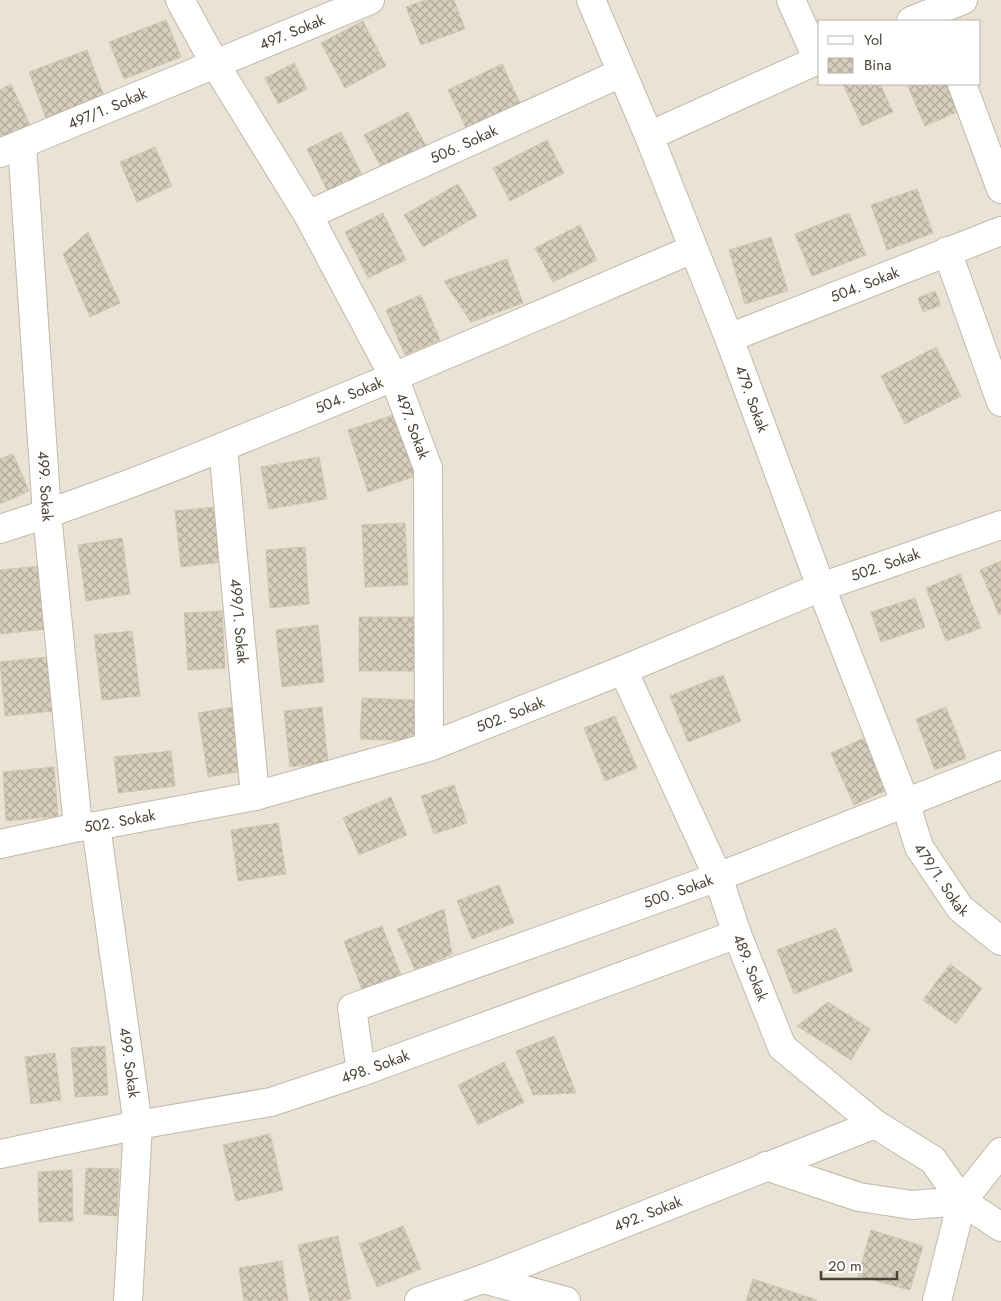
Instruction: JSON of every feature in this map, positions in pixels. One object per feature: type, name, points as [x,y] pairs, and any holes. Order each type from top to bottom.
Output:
[{"type":"street","name":"497. Sokak","points":[[180,0],[215,64],[308,215],[394,378],[428,468],[429,747]]},
{"type":"street","name":"497. Sokak","points":[[215,64],[370,0]]},
{"type":"street","name":"479. Sokak","points":[[591,0],[649,136],[729,338],[821,586],[905,802]]},
{"type":"street","points":[[791,0],[818,57]]},
{"type":"street","points":[[914,20],[963,0]]},
{"type":"street","points":[[649,136],[818,59]]},
{"type":"street","name":"497/1. Sokak","points":[[11,149],[215,64]]},
{"type":"street","name":"506. Sokak","points":[[308,215],[621,73]]},
{"type":"street","points":[[962,85],[1001,189]]},
{"type":"street","name":"499. Sokak","points":[[11,149],[47,514],[87,827],[138,1125],[128,1301]]},
{"type":"street","name":"504. Sokak","points":[[729,338],[1001,231]]},
{"type":"street","name":"504. Sokak","points":[[0,528],[47,514],[223,447],[394,378],[693,250]]},
{"type":"street","points":[[948,251],[1001,402]]},
{"type":"street","name":"499/1. Sokak","points":[[223,447],[256,796]]},
{"type":"street","name":"502. Sokak","points":[[0,844],[256,796],[429,747],[624,670],[821,586],[1001,524]]},
{"type":"street","name":"489. Sokak","points":[[624,670],[718,877],[737,934],[782,1047],[875,1124],[933,1160],[962,1201]]},
{"type":"street","name":"500. Sokak","points":[[361,1072],[352,1008],[718,877],[1001,765]]},
{"type":"street","name":"479/1. Sokak","points":[[905,802],[919,846],[960,908],[1001,941]]},
{"type":"street","name":"498. Sokak","points":[[0,1154],[138,1125],[271,1102],[361,1072],[737,934]]},
{"type":"street","name":"492. Sokak","points":[[420,1301],[483,1279],[875,1124]]},
{"type":"street","points":[[937,1301],[962,1201],[1001,1152]]},
{"type":"street","points":[[766,1166],[859,1197],[912,1205],[962,1201],[1001,1227]]},
{"type":"street","points":[[483,1279],[566,1301]]},
{"type":"shaded area","points":[[0,0],[1001,0],[1001,1301],[0,1301]]},
{"type":"building","points":[[425,0],[454,0],[465,29],[421,45],[406,7]]},
{"type":"building","points":[[166,20],[181,57],[124,79],[109,42]]},
{"type":"building","points":[[363,21],[386,66],[345,88],[321,43]]},
{"type":"building","points":[[87,50],[104,96],[46,118],[29,72]]},
{"type":"building","points":[[294,63],[307,89],[278,104],[265,78]]},
{"type":"building","points":[[502,64],[524,112],[471,138],[448,90]]},
{"type":"building","points":[[11,84],[30,125],[0,140],[0,90]]},
{"type":"building","points":[[843,85],[880,85],[893,112],[862,126]]},
{"type":"building","points":[[907,85],[956,85],[966,108],[925,126]]},
{"type":"building","points":[[408,112],[426,146],[382,169],[364,135]]},
{"type":"building","points":[[341,132],[363,177],[329,194],[307,149]]},
{"type":"building","points":[[547,140],[564,173],[510,201],[493,168]]},
{"type":"building","points":[[155,147],[172,186],[137,202],[120,162]]},
{"type":"building","points":[[458,184],[477,216],[423,247],[404,215]]},
{"type":"building","points":[[917,189],[933,233],[887,250],[871,205]]},
{"type":"building","points":[[383,213],[406,260],[368,278],[345,232]]},
{"type":"building","points":[[849,213],[866,255],[812,276],[795,234]]},
{"type":"building","points":[[580,225],[597,260],[553,282],[535,248]]},
{"type":"building","points":[[88,232],[120,303],[90,317],[63,254]]},
{"type":"building","points":[[771,237],[788,291],[745,304],[729,250]]},
{"type":"building","points":[[507,259],[523,303],[471,322],[444,281]]},
{"type":"building","points":[[935,291],[941,305],[923,312],[918,298]]},
{"type":"building","points":[[421,295],[440,340],[405,355],[386,310]]},
{"type":"building","points":[[936,347],[961,396],[905,424],[881,376]]},
{"type":"building","points":[[396,414],[416,476],[368,492],[348,430]]},
{"type":"building","points":[[13,454],[29,491],[0,504],[0,459]]},
{"type":"building","points":[[319,457],[327,499],[269,509],[261,467]]},
{"type":"building","points":[[216,507],[222,562],[181,567],[175,511]]},
{"type":"building","points":[[405,523],[408,585],[365,587],[362,525]]},
{"type":"building","points":[[122,538],[130,594],[86,601],[78,545]]},
{"type":"building","points":[[305,547],[309,604],[270,608],[266,550]]},
{"type":"building","points":[[1001,561],[1001,614],[999,615],[980,570]]},
{"type":"building","points":[[41,566],[47,629],[0,634],[0,570]]},
{"type":"building","points":[[960,574],[981,628],[946,641],[926,588]]},
{"type":"building","points":[[915,598],[925,627],[881,642],[871,612]]},
{"type":"building","points":[[222,611],[225,668],[188,670],[184,613]]},
{"type":"building","points":[[359,617],[415,617],[415,671],[359,671]]},
{"type":"building","points":[[318,625],[324,682],[282,687],[276,630]]},
{"type":"building","points":[[132,631],[140,696],[102,700],[94,635]]},
{"type":"building","points":[[48,657],[54,711],[5,716],[0,662]]},
{"type":"building","points":[[723,675],[741,721],[688,742],[670,696]]},
{"type":"building","points":[[362,698],[415,700],[414,741],[360,739]]},
{"type":"building","points":[[239,706],[249,770],[208,777],[198,713]]},
{"type":"building","points":[[322,707],[328,762],[290,767],[284,711]]},
{"type":"building","points":[[946,707],[966,758],[935,770],[916,719]]},
{"type":"building","points":[[615,716],[637,768],[605,781],[584,728]]},
{"type":"building","points":[[869,736],[892,788],[854,805],[831,753]]},
{"type":"building","points":[[171,751],[175,786],[118,793],[114,757]]},
{"type":"building","points":[[54,767],[58,816],[6,821],[3,772]]},
{"type":"building","points":[[454,785],[467,823],[434,834],[421,796]]},
{"type":"building","points":[[391,797],[407,835],[359,855],[343,818]]},
{"type":"building","points":[[278,823],[286,874],[238,881],[231,830]]},
{"type":"building","points":[[499,885],[514,923],[472,939],[457,901]]},
{"type":"building","points":[[444,909],[452,954],[415,970],[397,929]]},
{"type":"building","points":[[382,926],[403,980],[364,995],[344,941]]},
{"type":"building","points":[[836,928],[853,971],[794,994],[777,950]]},
{"type":"building","points":[[950,964],[982,988],[956,1024],[923,1000]]},
{"type":"building","points":[[828,1002],[870,1029],[851,1060],[797,1026]]},
{"type":"building","points":[[554,1036],[576,1093],[533,1095],[516,1051]]},
{"type":"building","points":[[105,1046],[108,1095],[75,1097],[71,1048]]},
{"type":"building","points":[[55,1053],[61,1100],[31,1104],[25,1057]]},
{"type":"building","points":[[504,1062],[524,1102],[478,1125],[458,1085]]},
{"type":"building","points":[[270,1134],[283,1190],[236,1201],[223,1145]]},
{"type":"building","points":[[86,1168],[119,1169],[117,1216],[84,1214]]},
{"type":"building","points":[[72,1170],[73,1221],[39,1222],[38,1172]]},
{"type":"building","points":[[403,1226],[421,1269],[377,1287],[359,1244]]},
{"type":"building","points":[[871,1230],[923,1246],[910,1290],[858,1276]]},
{"type":"building","points":[[338,1236],[351,1299],[310,1301],[298,1245]]},
{"type":"building","points":[[282,1261],[288,1301],[244,1301],[239,1268]]},
{"type":"building","points":[[753,1279],[817,1300],[746,1301]]}]
